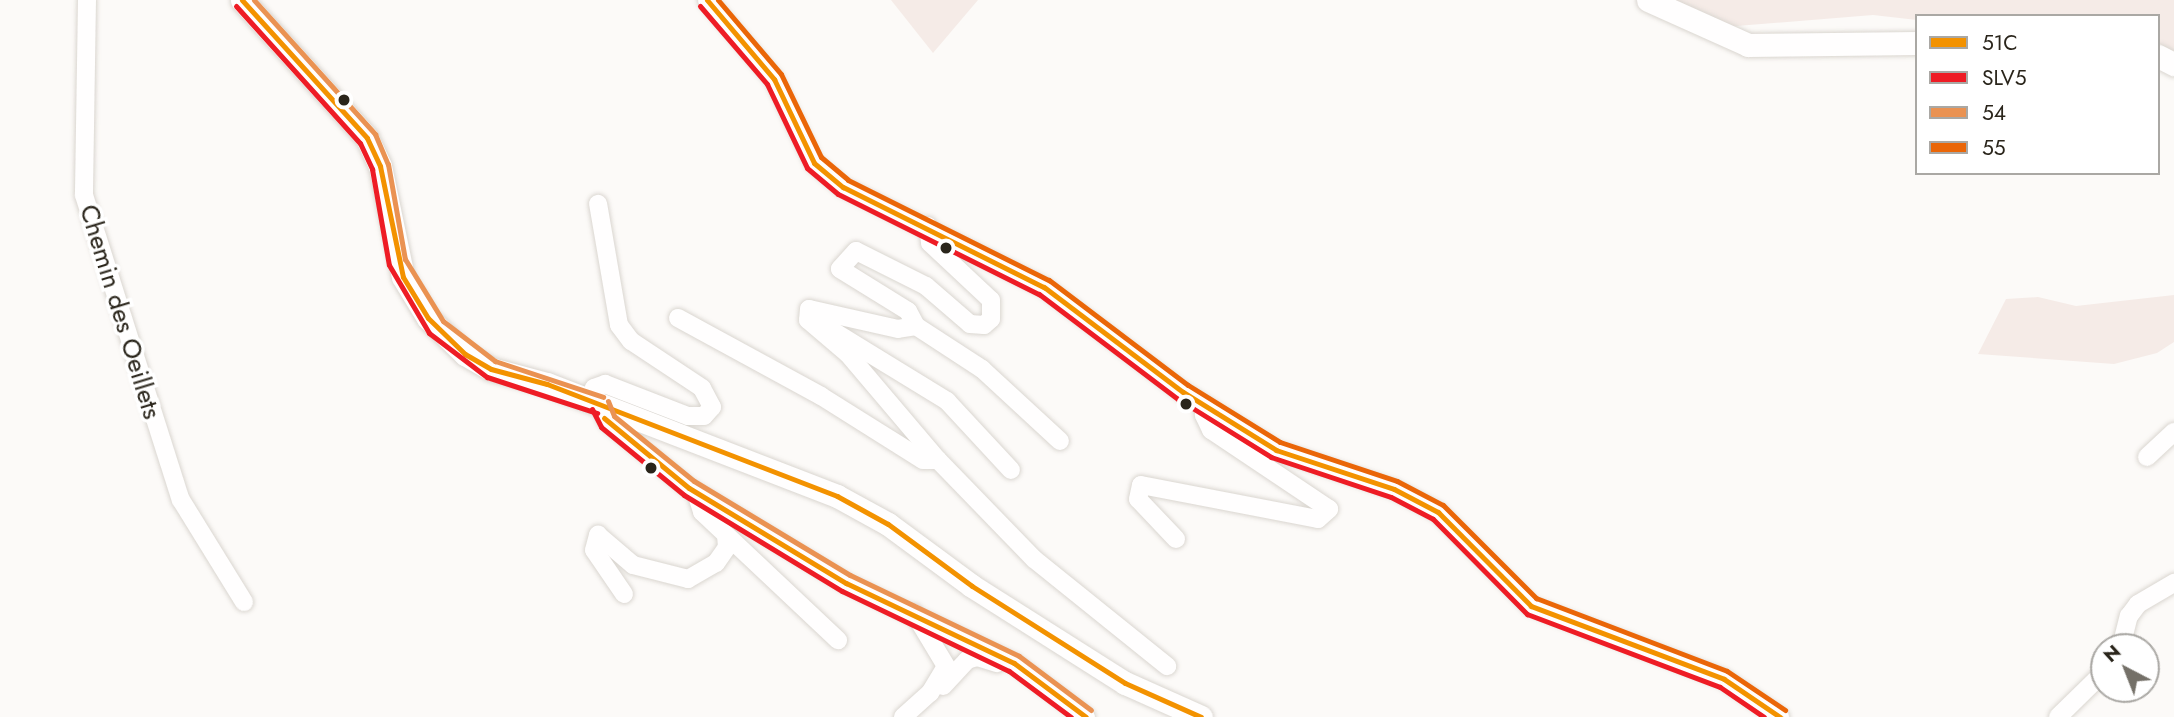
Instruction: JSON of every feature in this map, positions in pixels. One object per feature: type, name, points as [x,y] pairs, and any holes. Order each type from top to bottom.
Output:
[{"type":"main road","points":[[242,0],[367,138],[380,166],[397,262],[436,327],[483,365],[595,403],[862,508],[1125,683],[1201,717]]},
{"type":"main road","points":[[1648,0],[1748,45],[1915,43]]},
{"type":"street","name":"Chemin des Oeillets","points":[[87,0],[84,195],[181,500],[244,602]]},
{"type":"street","points":[[227,0],[242,0]]},
{"type":"street","points":[[707,0],[775,79],[814,163],[843,187],[928,226],[1044,286],[1207,407],[1289,457],[1394,489],[1438,512],[1531,606],[1724,679],[1780,717]]},
{"type":"street","points":[[598,204],[619,325],[631,341],[702,388],[712,407],[704,416],[688,416],[605,384],[594,388],[595,403],[607,421],[696,492],[819,568],[1014,663],[1086,717]]},
{"type":"street","points":[[928,226],[930,243],[991,300],[991,319],[984,325],[970,324],[944,300],[882,260],[856,251],[840,269],[908,312],[916,326],[982,369],[1060,441]]},
{"type":"street","points":[[916,326],[898,329],[809,309],[814,325],[848,354],[938,460],[1074,595],[1125,627],[1167,666]]},
{"type":"street","points":[[678,318],[821,396],[923,460],[938,460]]},
{"type":"street","points":[[814,325],[853,340],[947,401],[1012,470]]},
{"type":"street","points":[[1176,540],[1139,499],[1141,485],[1318,519],[1329,509],[1327,502],[1210,430],[1204,415],[1207,407]]},
{"type":"street","points":[[2147,457],[2174,432]]},
{"type":"street","points":[[696,492],[702,512],[838,640]]},
{"type":"street","points":[[624,594],[594,550],[598,535],[641,569],[688,579],[716,563],[727,547],[726,536]]},
{"type":"street","points":[[2125,633],[2129,616],[2138,604],[2174,583]]},
{"type":"street","points":[[902,717],[930,693],[946,666],[914,613]]},
{"type":"street","points":[[915,717],[967,660],[1014,663]]},
{"type":"street","points":[[2059,717],[2090,686]]},
{"type":"shaded area","points":[[891,0],[978,0],[933,53]]},
{"type":"shaded area","points":[[1667,0],[2174,0],[2174,53],[2160,45],[2160,14],[1915,14],[1915,20],[1873,15],[1724,27]]},
{"type":"shaded area","points":[[2174,295],[2174,342],[2157,353],[2114,364],[1978,354],[2006,299],[2038,297],[2076,306]]},
{"type":"transit line","name":"51C","points":[[242,0],[367,138],[380,166],[403,277],[428,318],[465,354],[491,369],[547,384],[837,496],[888,524],[972,586],[1125,683],[1201,717]]},
{"type":"transit line","name":"54","points":[[254,0],[375,134],[388,164],[405,259],[443,321],[495,361],[603,397]]},
{"type":"transit line","name":"51C","points":[[707,0],[774,79],[814,163],[843,187],[1044,287],[1183,392],[1276,450],[1394,489],[1438,512],[1531,606],[1724,679],[1780,717]]},
{"type":"transit line","name":"55","points":[[718,0],[781,74],[821,157],[848,180],[1049,280],[1188,385],[1280,442],[1397,481],[1443,505],[1536,598],[1727,671],[1785,710]]},
{"type":"transit line","name":"SLV5","points":[[236,6],[360,143],[372,169],[389,265],[429,333],[487,377],[597,413]]},
{"type":"transit line","name":"SLV5","points":[[700,6],[767,84],[807,168],[838,194],[1039,294],[1178,399],[1271,457],[1391,497],[1433,519],[1527,614],[1720,687],[1764,717]]},
{"type":"transit line","name":"54","points":[[608,401],[614,416],[694,481],[850,575],[1019,656],[1091,710]]},
{"type":"transit line","name":"SLV5","points":[[592,409],[601,427],[684,495],[842,591],[1009,671],[1071,717]]},
{"type":"transit line","name":"51C","points":[[604,418],[689,488],[846,583],[1014,663],[1086,717]]}]
